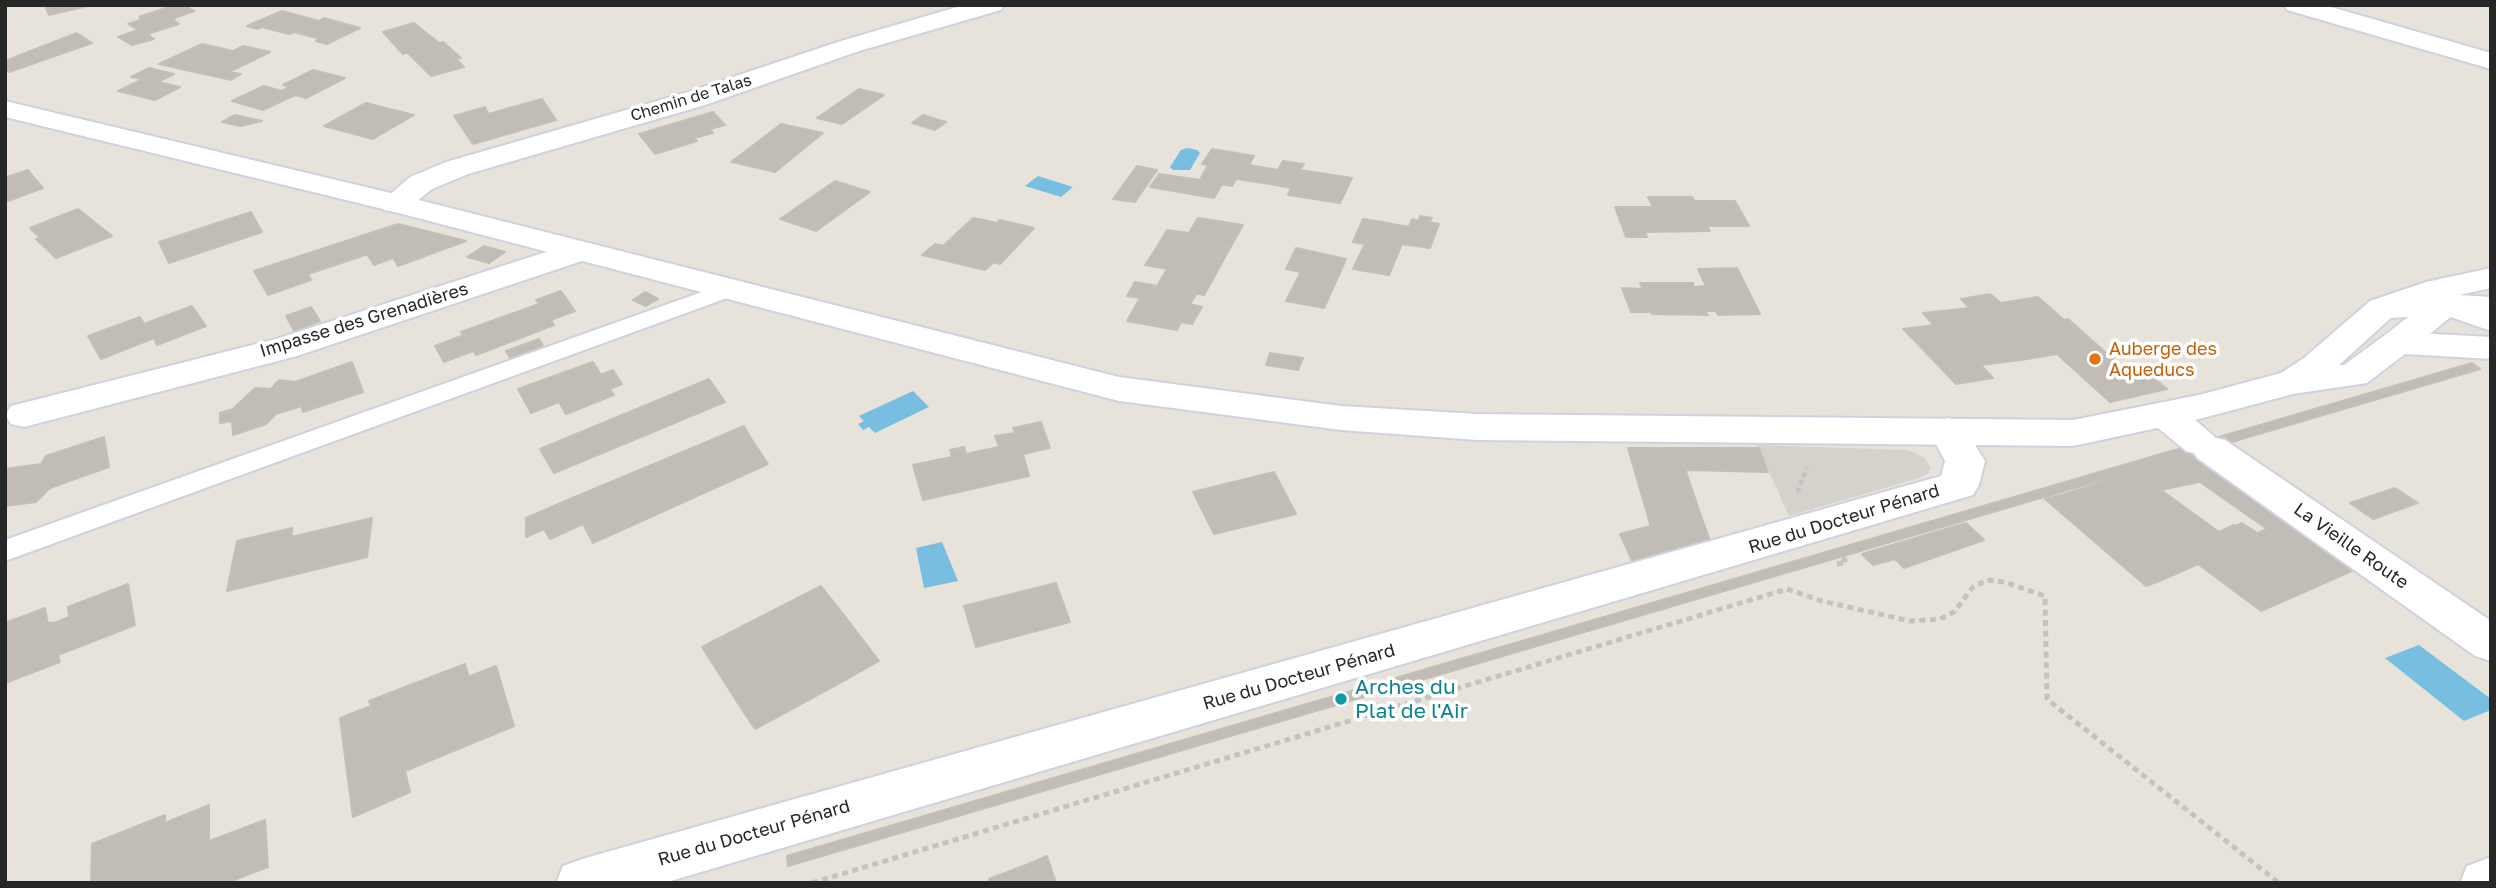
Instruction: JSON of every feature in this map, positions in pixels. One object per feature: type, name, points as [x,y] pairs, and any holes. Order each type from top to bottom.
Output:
[{"type":"street","name":"Chemin de Talas","points":[[395,203],[421,183],[457,168],[695,99],[850,46],[992,5]]},
{"type":"street","points":[[2296,5],[2491,61]]},
{"type":"street","points":[[5,109],[395,203],[1119,389],[1341,418],[1477,428],[1808,433],[2073,433],[2292,383],[2354,375],[2457,296],[2491,291]]},
{"type":"street","name":"Impasse des Grenadières","points":[[24,415],[284,348],[580,251]]},
{"type":"street","points":[[2292,383],[2317,366],[2382,308],[2438,289],[2491,278]]},
{"type":"street","points":[[2382,308],[2445,304],[2491,307]]},
{"type":"street","points":[[2445,304],[2488,338]]},
{"type":"street","points":[[2397,343],[2488,338]]},
{"type":"street","name":"La Vieille Route","points":[[2165,414],[2491,644]]},
{"type":"street","name":"Rue du Docteur Pénard","points":[[601,880],[1959,485],[1965,461],[1948,431]]},
{"type":"lane","points":[[5,551],[730,289]]},
{"type":"path","points":[[1806,500],[1798,490],[1812,459]]},
{"type":"path","points":[[812,883],[1787,589],[1822,601],[1910,621],[1940,619],[1954,612],[1973,587],[1987,580],[2005,582],[2045,596],[2047,699],[2278,883]]},
{"type":"shaded area","points":[[1757,445],[1908,450],[1925,458],[1931,468],[1929,473],[1919,478],[1789,516]]},
{"type":"water","points":[[1187,148],[1200,153],[1190,170],[1173,170],[1170,167],[1181,150]]},
{"type":"water","points":[[1038,176],[1073,187],[1061,197],[1025,186]]},
{"type":"water","points":[[913,391],[929,407],[875,433],[869,427],[863,430],[858,424],[864,421],[859,416]]},
{"type":"water","points":[[942,542],[958,581],[924,588],[916,548]]},
{"type":"water","points":[[2419,645],[2491,699],[2491,710],[2464,721],[2385,658]]},
{"type":"building","points":[[45,5],[92,5],[49,15]]},
{"type":"building","points":[[175,5],[183,5],[194,11],[172,19],[179,24],[147,34],[154,39],[132,45],[118,37],[138,30],[128,24],[143,19],[139,17]]},
{"type":"building","points":[[282,11],[319,21],[324,18],[360,28],[327,44],[316,41],[321,39],[294,32],[289,34],[247,26]]},
{"type":"building","points":[[414,23],[439,43],[403,54],[383,32]]},
{"type":"building","points":[[77,33],[92,43],[9,72],[5,69],[5,61]]},
{"type":"building","points":[[443,42],[461,58],[456,59],[464,67],[431,76],[408,53]]},
{"type":"building","points":[[202,44],[251,55],[208,75],[159,64]]},
{"type":"building","points":[[243,46],[270,52],[229,72],[241,74],[231,80],[209,75],[251,55],[233,51]]},
{"type":"building","points":[[149,68],[174,74],[158,82],[180,87],[155,100],[118,91],[143,79],[131,77]]},
{"type":"building","points":[[313,70],[345,78],[306,98],[281,91],[290,87],[283,85]]},
{"type":"building","points":[[264,86],[295,95],[263,110],[232,101]]},
{"type":"building","points":[[859,89],[884,95],[842,124],[817,118]]},
{"type":"building","points":[[542,99],[556,120],[473,144],[454,116],[485,107],[488,114]]},
{"type":"building","points":[[366,103],[414,115],[373,139],[324,126]]},
{"type":"building","points":[[713,112],[725,125],[710,129],[713,133],[694,138],[697,141],[655,154],[639,134]]},
{"type":"building","points":[[235,115],[262,121],[241,126],[222,122]]},
{"type":"building","points":[[923,115],[946,122],[935,130],[912,123]]},
{"type":"building","points":[[781,124],[823,133],[775,172],[737,163],[756,148],[751,147]]},
{"type":"building","points":[[751,147],[756,148],[737,163],[731,162]]},
{"type":"building","points":[[1212,149],[1254,156],[1249,165],[1278,170],[1270,184],[1236,179],[1232,186],[1200,180],[1208,165],[1202,164]]},
{"type":"building","points":[[1283,161],[1304,164],[1300,170],[1352,178],[1340,203],[1288,195],[1291,188],[1270,184]]},
{"type":"building","points":[[1137,166],[1157,170],[1135,202],[1113,199]]},
{"type":"building","points":[[28,170],[36,180],[18,186],[10,176]]},
{"type":"building","points":[[1159,174],[1222,184],[1214,198],[1150,187]]},
{"type":"building","points":[[10,176],[18,186],[36,180],[43,188],[5,202],[5,178]]},
{"type":"building","points":[[835,181],[870,192],[816,231],[780,219]]},
{"type":"building","points":[[1648,197],[1735,201],[1749,226],[1707,226],[1710,231],[1645,232],[1647,237],[1626,237],[1615,207],[1653,207]]},
{"type":"building","points":[[78,209],[112,236],[56,258],[36,239],[40,238],[30,228]]},
{"type":"building","points":[[251,212],[262,232],[169,263],[159,242]]},
{"type":"building","points":[[1420,216],[1432,218],[1429,222],[1439,224],[1430,248],[1402,244],[1389,275],[1353,269],[1376,221],[1409,227],[1412,219],[1419,221]]},
{"type":"building","points":[[973,218],[997,223],[1000,220],[1034,228],[1000,264],[980,258],[982,255],[943,246]]},
{"type":"building","points":[[1198,218],[1243,225],[1230,248],[1219,246],[1213,257],[1157,247],[1167,230],[1189,233]]},
{"type":"building","points":[[1363,219],[1376,221],[1365,244],[1353,242]]},
{"type":"building","points":[[398,224],[466,241],[417,259],[404,242],[308,274],[311,280],[268,295],[254,271]]},
{"type":"building","points":[[404,242],[417,259],[398,266],[393,258],[374,265],[367,254]]},
{"type":"building","points":[[935,244],[982,255],[980,258],[994,262],[985,270],[922,255]]},
{"type":"building","points":[[484,246],[505,252],[489,263],[467,257]]},
{"type":"building","points":[[1219,246],[1230,248],[1224,259],[1213,257]]},
{"type":"building","points":[[1157,247],[1213,257],[1207,268],[1218,270],[1204,295],[1157,286],[1167,269],[1145,265]]},
{"type":"building","points":[[1296,248],[1346,259],[1339,275],[1303,268],[1301,272],[1286,269]]},
{"type":"building","points":[[1213,257],[1224,259],[1218,270],[1207,268]]},
{"type":"building","points":[[1303,268],[1339,275],[1324,308],[1286,301]]},
{"type":"building","points":[[1737,268],[1760,314],[1718,315],[1716,311],[1705,311],[1708,315],[1652,314],[1640,283],[1693,283],[1694,287],[1706,286],[1698,269]]},
{"type":"building","points":[[1135,282],[1197,293],[1190,304],[1202,307],[1192,324],[1181,322],[1177,330],[1127,321],[1140,298],[1127,296]]},
{"type":"building","points":[[1622,288],[1642,289],[1652,312],[1631,312]]},
{"type":"building","points":[[561,291],[575,311],[551,320],[554,325],[476,355],[461,332],[539,304],[536,300]]},
{"type":"building","points":[[645,292],[658,299],[646,306],[633,300]]},
{"type":"building","points":[[1990,294],[2001,303],[2038,297],[2137,378],[2149,374],[2167,389],[2110,402],[2057,354],[2021,360],[1961,299]]},
{"type":"building","points":[[192,306],[206,326],[157,345],[154,338],[101,359],[88,336],[140,317],[144,324]]},
{"type":"building","points":[[311,307],[320,321],[294,331],[286,316]]},
{"type":"building","points":[[1970,308],[2021,360],[1981,365],[1993,378],[1956,384],[1914,340],[1943,336],[1923,313]]},
{"type":"building","points":[[1934,325],[1943,336],[1914,340],[1903,329]]},
{"type":"building","points":[[464,335],[473,351],[444,362],[435,346]]},
{"type":"building","points":[[539,339],[543,346],[510,358],[506,351]]},
{"type":"building","points":[[1270,353],[1303,358],[1298,370],[1266,365]]},
{"type":"building","points":[[352,362],[363,392],[303,412],[301,406],[276,414],[266,424],[232,421],[220,423],[220,413],[233,409],[255,388],[271,389],[279,380],[295,382]]},
{"type":"building","points":[[593,362],[601,375],[613,370],[622,384],[610,389],[614,395],[566,414],[559,402],[531,413],[518,389]]},
{"type":"building","points":[[2472,363],[2480,369],[788,866],[787,856]]},
{"type":"building","points":[[709,379],[725,402],[554,473],[540,449]]},
{"type":"building","points":[[232,421],[266,424],[233,435]]},
{"type":"building","points":[[1041,422],[1050,448],[1023,454],[1029,476],[923,500],[913,465],[952,457],[950,450],[964,447],[966,454],[999,447],[995,436],[1015,433],[1013,428]]},
{"type":"building","points":[[744,426],[752,440],[705,460],[697,446]]},
{"type":"building","points":[[104,437],[109,467],[50,488],[36,502],[5,506],[5,469],[41,464],[46,456]]},
{"type":"building","points":[[752,440],[768,464],[593,543],[583,524],[550,539],[544,529]]},
{"type":"building","points":[[697,446],[705,460],[578,514],[570,499]]},
{"type":"building","points":[[1628,448],[1678,448],[1700,513],[1651,527]]},
{"type":"building","points":[[1678,448],[1759,448],[1768,472],[1685,470]]},
{"type":"building","points":[[2190,455],[2223,477],[2161,490],[2219,532],[2234,525],[2249,537],[2267,529],[2230,503],[2239,499],[2236,496],[2246,493],[2334,558],[2356,569],[2261,611],[2198,564],[2162,580],[2061,495]]},
{"type":"building","points":[[1274,472],[1296,514],[1214,534],[1193,492]]},
{"type":"building","points":[[2223,477],[2246,493],[2236,496],[2239,499],[2230,503],[2200,482]]},
{"type":"building","points":[[2395,488],[2418,503],[2373,519],[2350,503]]},
{"type":"building","points":[[2061,495],[2162,580],[2146,586],[2045,499]]},
{"type":"building","points":[[570,499],[578,514],[526,537],[526,518]]},
{"type":"building","points":[[1700,513],[1710,541],[1633,563],[1620,534]]},
{"type":"building","points":[[372,518],[367,557],[227,591],[233,561],[291,547],[291,537]]},
{"type":"building","points":[[1966,523],[1984,540],[1904,568],[1895,559],[1873,565],[1862,554]]},
{"type":"building","points":[[2242,523],[2257,533],[2249,537],[2235,526]]},
{"type":"building","points":[[292,528],[291,547],[233,561],[237,541]]},
{"type":"building","points":[[1056,583],[1070,622],[976,647],[964,606]]},
{"type":"building","points":[[128,584],[135,625],[58,655],[60,662],[5,683],[5,635],[47,620],[54,623],[69,617],[68,607]]},
{"type":"building","points":[[821,586],[847,619],[836,625],[853,647],[832,659],[847,679],[801,704],[787,683],[741,708],[702,647]]},
{"type":"building","points":[[45,608],[47,620],[5,635],[5,623]]},
{"type":"building","points":[[847,619],[879,661],[847,679],[832,659],[853,647],[836,625]]},
{"type":"building","points":[[465,664],[469,677],[371,715],[373,722],[342,734],[340,718],[371,706],[369,701]]},
{"type":"building","points":[[496,666],[514,726],[405,771],[410,792],[353,817],[342,734],[373,722],[371,715]]},
{"type":"building","points":[[787,683],[801,704],[755,729],[741,708]]},
{"type":"building","points":[[209,805],[209,841],[265,820],[268,867],[226,883],[121,883],[124,882],[125,849],[165,833],[167,822]]},
{"type":"building","points":[[165,815],[165,833],[125,849],[124,882],[91,883],[92,844]]},
{"type":"building","points":[[1047,856],[1056,883],[1032,883],[1026,865]]},
{"type":"building","points":[[1026,865],[1032,883],[990,883],[989,879]]},
{"type":"place","name":"Auberge des Aqueducs","points":[[2095,359]]},
{"type":"place","name":"Arches du Plat de l'Air","points":[[1341,699]]}]
